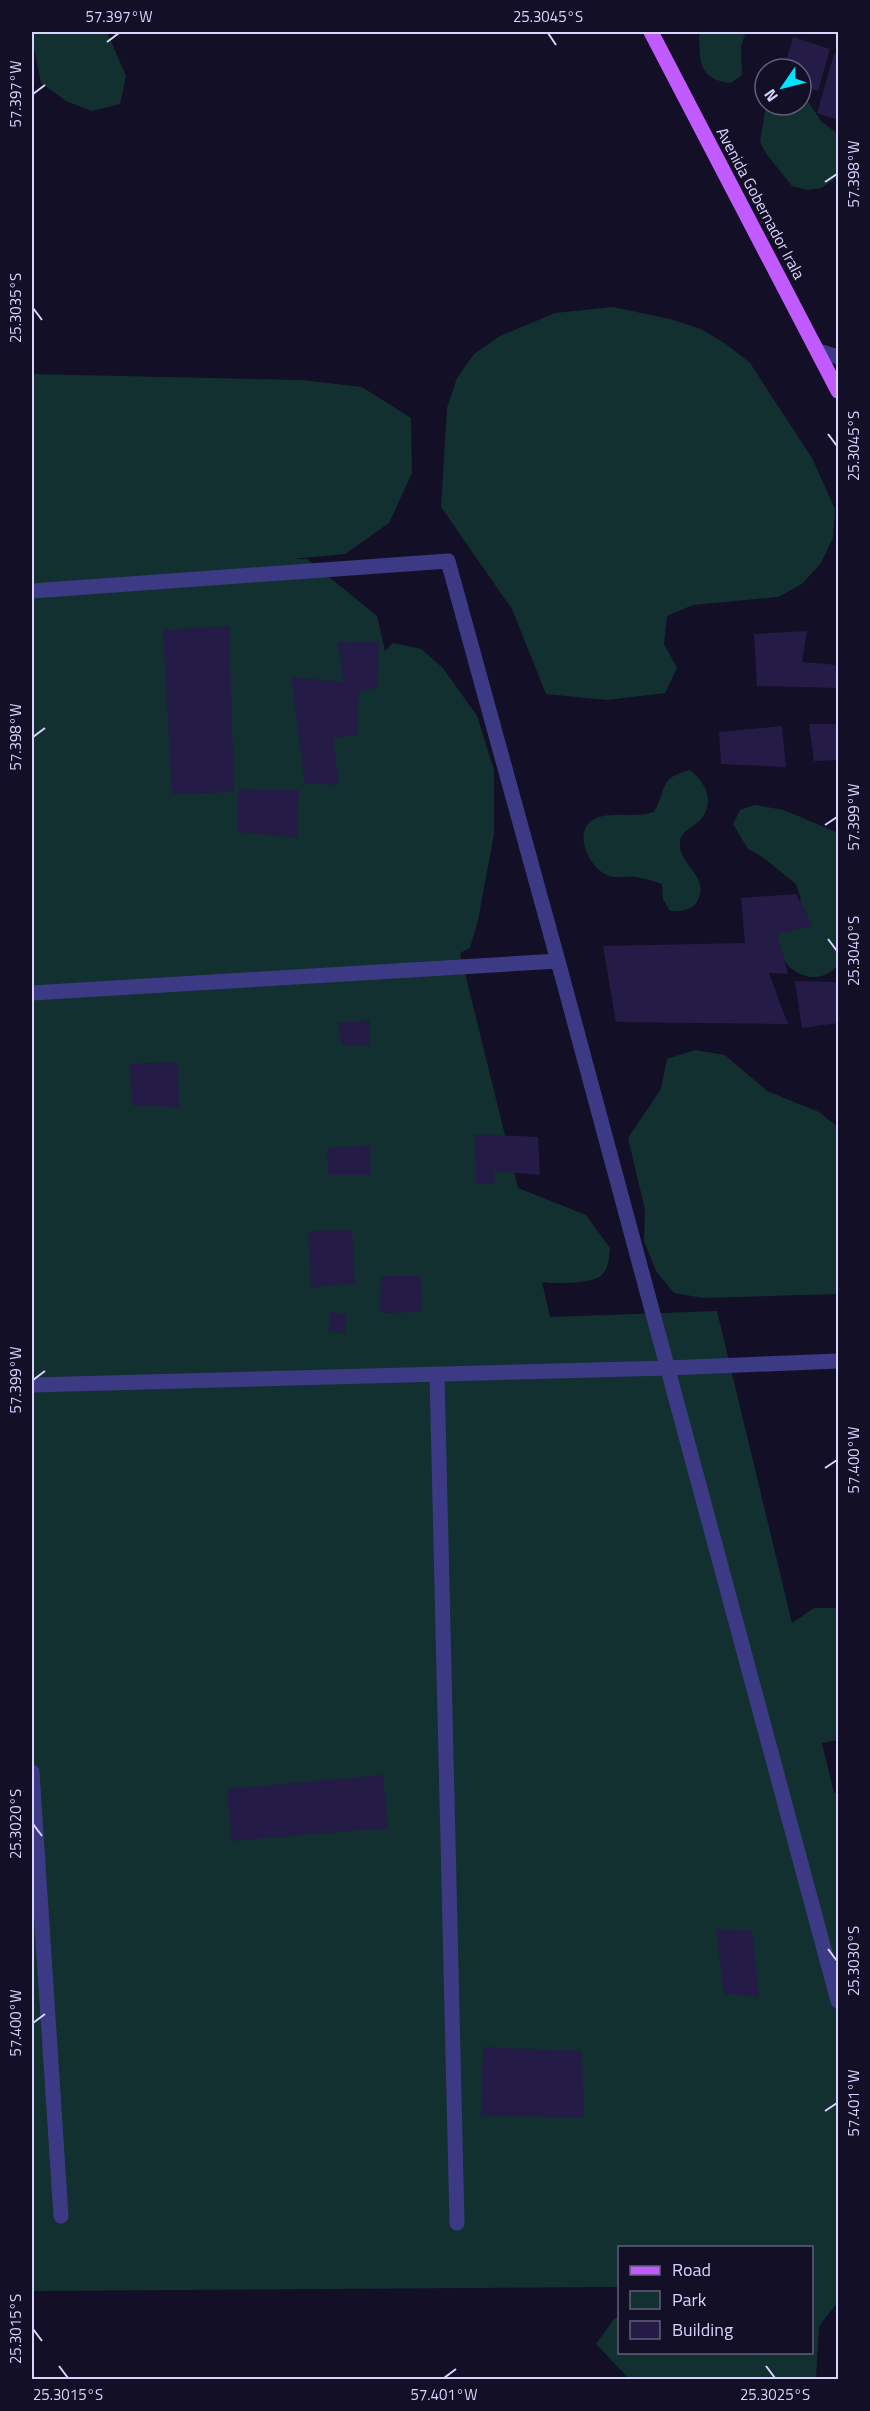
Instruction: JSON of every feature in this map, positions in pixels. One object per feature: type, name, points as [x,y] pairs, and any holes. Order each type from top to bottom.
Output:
[{"type":"main road","name":"Avenida Gobernador Irala","points":[[651,32],[838,391]]},
{"type":"street","points":[[818,351],[838,357]]},
{"type":"street","points":[[32,591],[448,561],[838,2001]]},
{"type":"street","points":[[32,993],[558,961]]},
{"type":"street","points":[[32,1385],[668,1368],[838,1360]]},
{"type":"street","points":[[437,1374],[458,2223]]},
{"type":"street","points":[[32,1772],[61,2216]]},
{"type":"green space","points":[[33,32],[107,32],[126,76],[120,104],[92,111],[66,101],[41,83],[32,39]]},
{"type":"green space","points":[[699,32],[746,32],[741,46],[742,75],[731,83],[712,78],[706,73],[701,59]]},
{"type":"green space","points":[[813,109],[821,121],[838,134],[838,177],[821,188],[807,190],[792,186],[767,155],[760,142],[764,117],[813,117]]},
{"type":"green space","points":[[613,307],[670,319],[701,329],[726,344],[750,363],[812,458],[835,509],[833,538],[821,563],[802,584],[778,597],[693,605],[667,616],[664,644],[677,668],[665,693],[607,700],[546,694],[512,609],[441,507],[447,408],[457,378],[474,354],[500,336],[555,313]]},
{"type":"green space","points":[[32,374],[302,380],[362,387],[411,418],[412,473],[389,523],[345,554],[293,559],[307,559],[377,616],[385,651],[393,643],[421,649],[443,668],[477,716],[494,770],[494,834],[478,920],[470,948],[460,953],[518,1188],[586,1215],[610,1248],[606,1269],[598,1278],[573,1283],[542,1282],[550,1317],[717,1311],[792,1623],[814,1608],[838,1608],[838,1740],[822,1743],[834,1793],[838,1792],[838,2302],[819,2326],[816,2379],[629,2379],[596,2344],[613,2320],[618,2317],[618,2354],[813,2354],[813,2246],[618,2246],[618,2287],[32,2291]]},
{"type":"green space","points":[[690,770],[704,786],[708,805],[702,818],[681,837],[680,849],[697,877],[701,891],[696,904],[690,908],[670,911],[663,899],[662,884],[638,877],[613,877],[600,871],[588,856],[584,837],[585,829],[590,822],[599,817],[654,812],[668,780]]},
{"type":"green space","points":[[755,805],[784,810],[838,833],[838,964],[831,972],[822,976],[813,977],[796,972],[782,957],[778,948],[777,934],[795,913],[801,899],[796,884],[761,856],[748,849],[733,824],[740,810]]},
{"type":"green space","points":[[695,1050],[725,1055],[767,1091],[819,1112],[838,1127],[838,1294],[703,1298],[674,1293],[656,1271],[644,1241],[645,1210],[628,1138],[661,1089],[667,1059]]},
{"type":"building","points":[[793,37],[830,49],[818,91],[813,89],[813,57],[787,57]]},
{"type":"building","points":[[834,54],[838,55],[838,120],[817,113]]},
{"type":"building","points":[[229,626],[234,792],[172,794],[163,630]]},
{"type":"building","points":[[807,631],[802,662],[838,665],[838,688],[757,686],[754,634]]},
{"type":"building","points":[[379,641],[378,687],[359,692],[357,735],[333,738],[339,785],[305,783],[291,677],[343,682],[338,642]]},
{"type":"building","points":[[809,724],[838,724],[838,760],[814,761]]},
{"type":"building","points":[[782,726],[786,767],[721,764],[719,732]]},
{"type":"building","points":[[238,789],[299,790],[297,838],[238,832]]},
{"type":"building","points":[[796,894],[813,926],[777,934],[788,974],[769,973],[788,1024],[616,1022],[603,946],[745,943],[741,898]]},
{"type":"building","points":[[795,981],[838,982],[838,1023],[802,1028]]},
{"type":"building","points":[[370,1020],[370,1045],[342,1045],[338,1023]]},
{"type":"building","points":[[178,1062],[179,1107],[133,1106],[129,1064]]},
{"type":"building","points":[[475,1134],[538,1137],[540,1175],[494,1171],[495,1184],[476,1184]]},
{"type":"building","points":[[370,1145],[371,1175],[328,1175],[327,1148]]},
{"type":"building","points":[[352,1230],[355,1283],[311,1288],[308,1231]]},
{"type":"building","points":[[381,1276],[420,1276],[422,1312],[380,1313]]},
{"type":"building","points":[[330,1312],[346,1314],[346,1333],[329,1332]]},
{"type":"building","points":[[383,1775],[388,1828],[232,1841],[227,1789]]},
{"type":"building","points":[[716,1929],[752,1930],[759,1997],[724,1994]]},
{"type":"building","points":[[483,2047],[582,2051],[584,2117],[481,2116]]}]
